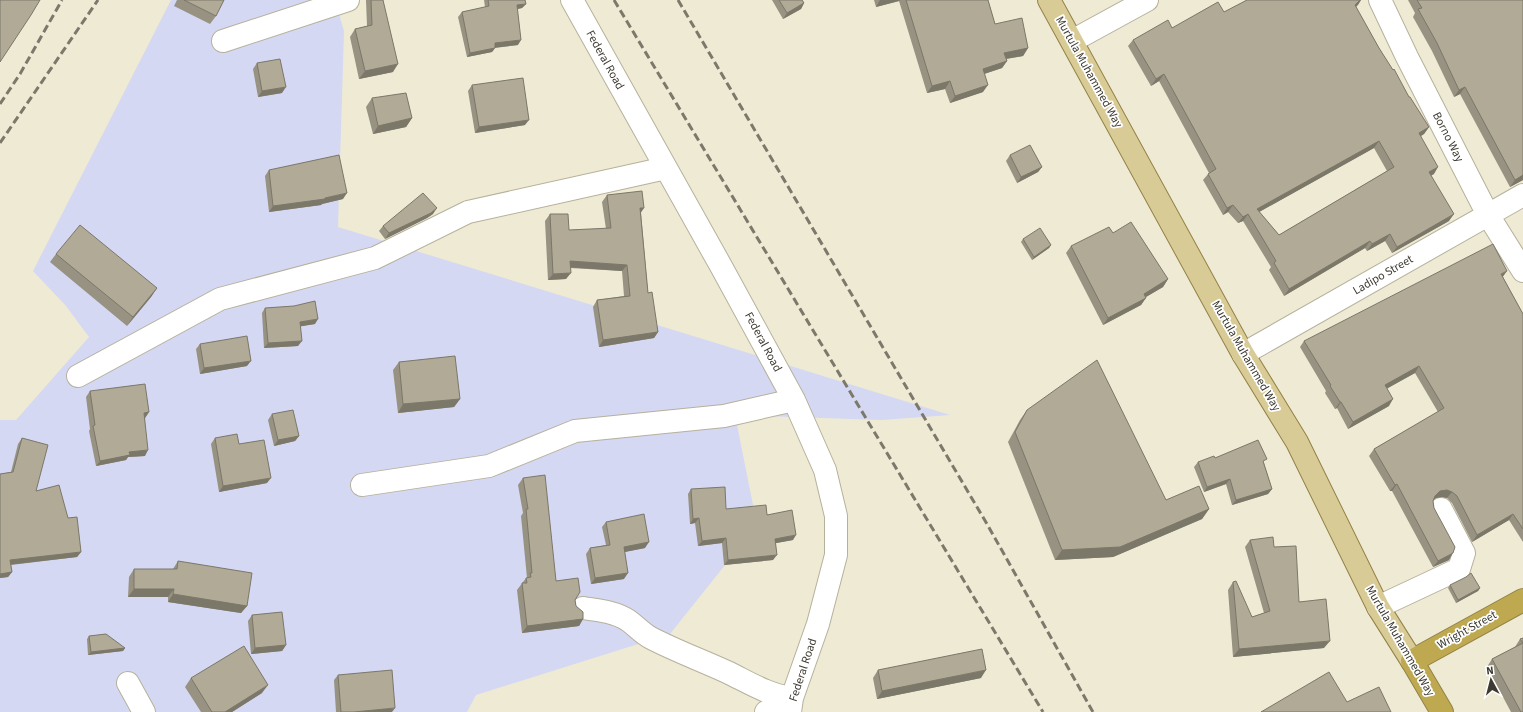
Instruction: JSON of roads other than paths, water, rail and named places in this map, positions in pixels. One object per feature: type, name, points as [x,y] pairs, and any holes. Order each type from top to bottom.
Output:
[{"type":"highway","name":"Wright Street","points":[[1412,661],[1523,600]]},
{"type":"highway","name":"Murtula Muhammed Way","points":[[1412,661],[1442,712]]},
{"type":"main road","name":"Murtula Muhammed Way","points":[[1049,0],[1243,354],[1297,442],[1378,607],[1412,661]]},
{"type":"street","points":[[223,41],[348,0]]},
{"type":"street","name":"Federal Road","points":[[572,0],[794,400],[825,470],[836,516],[836,556],[818,624],[791,705]]},
{"type":"street","points":[[1072,41],[1147,0]]},
{"type":"street","name":"Borno Way","points":[[1380,0],[1407,57],[1488,215],[1523,271]]},
{"type":"street","points":[[78,376],[220,299],[375,258],[468,212],[666,168]]},
{"type":"street","name":"Ladipo Street","points":[[1243,354],[1523,195]]},
{"type":"street","points":[[362,485],[489,466],[575,431],[724,416],[794,400]]},
{"type":"street","points":[[1378,607],[1459,569],[1464,553],[1441,509]]},
{"type":"street","points":[[583,608],[614,614],[629,621],[645,635],[669,648],[724,671],[791,705]]},
{"type":"street","points":[[128,683],[144,712]]},
{"type":"street","points":[[766,712],[791,705]]},
{"type":"railway","points":[[0,104],[20,74],[62,0]]},
{"type":"railway","points":[[0,143],[98,0]]},
{"type":"railway","points":[[614,0],[1043,712]]},
{"type":"railway","points":[[678,0],[987,524],[1093,712]]}]
